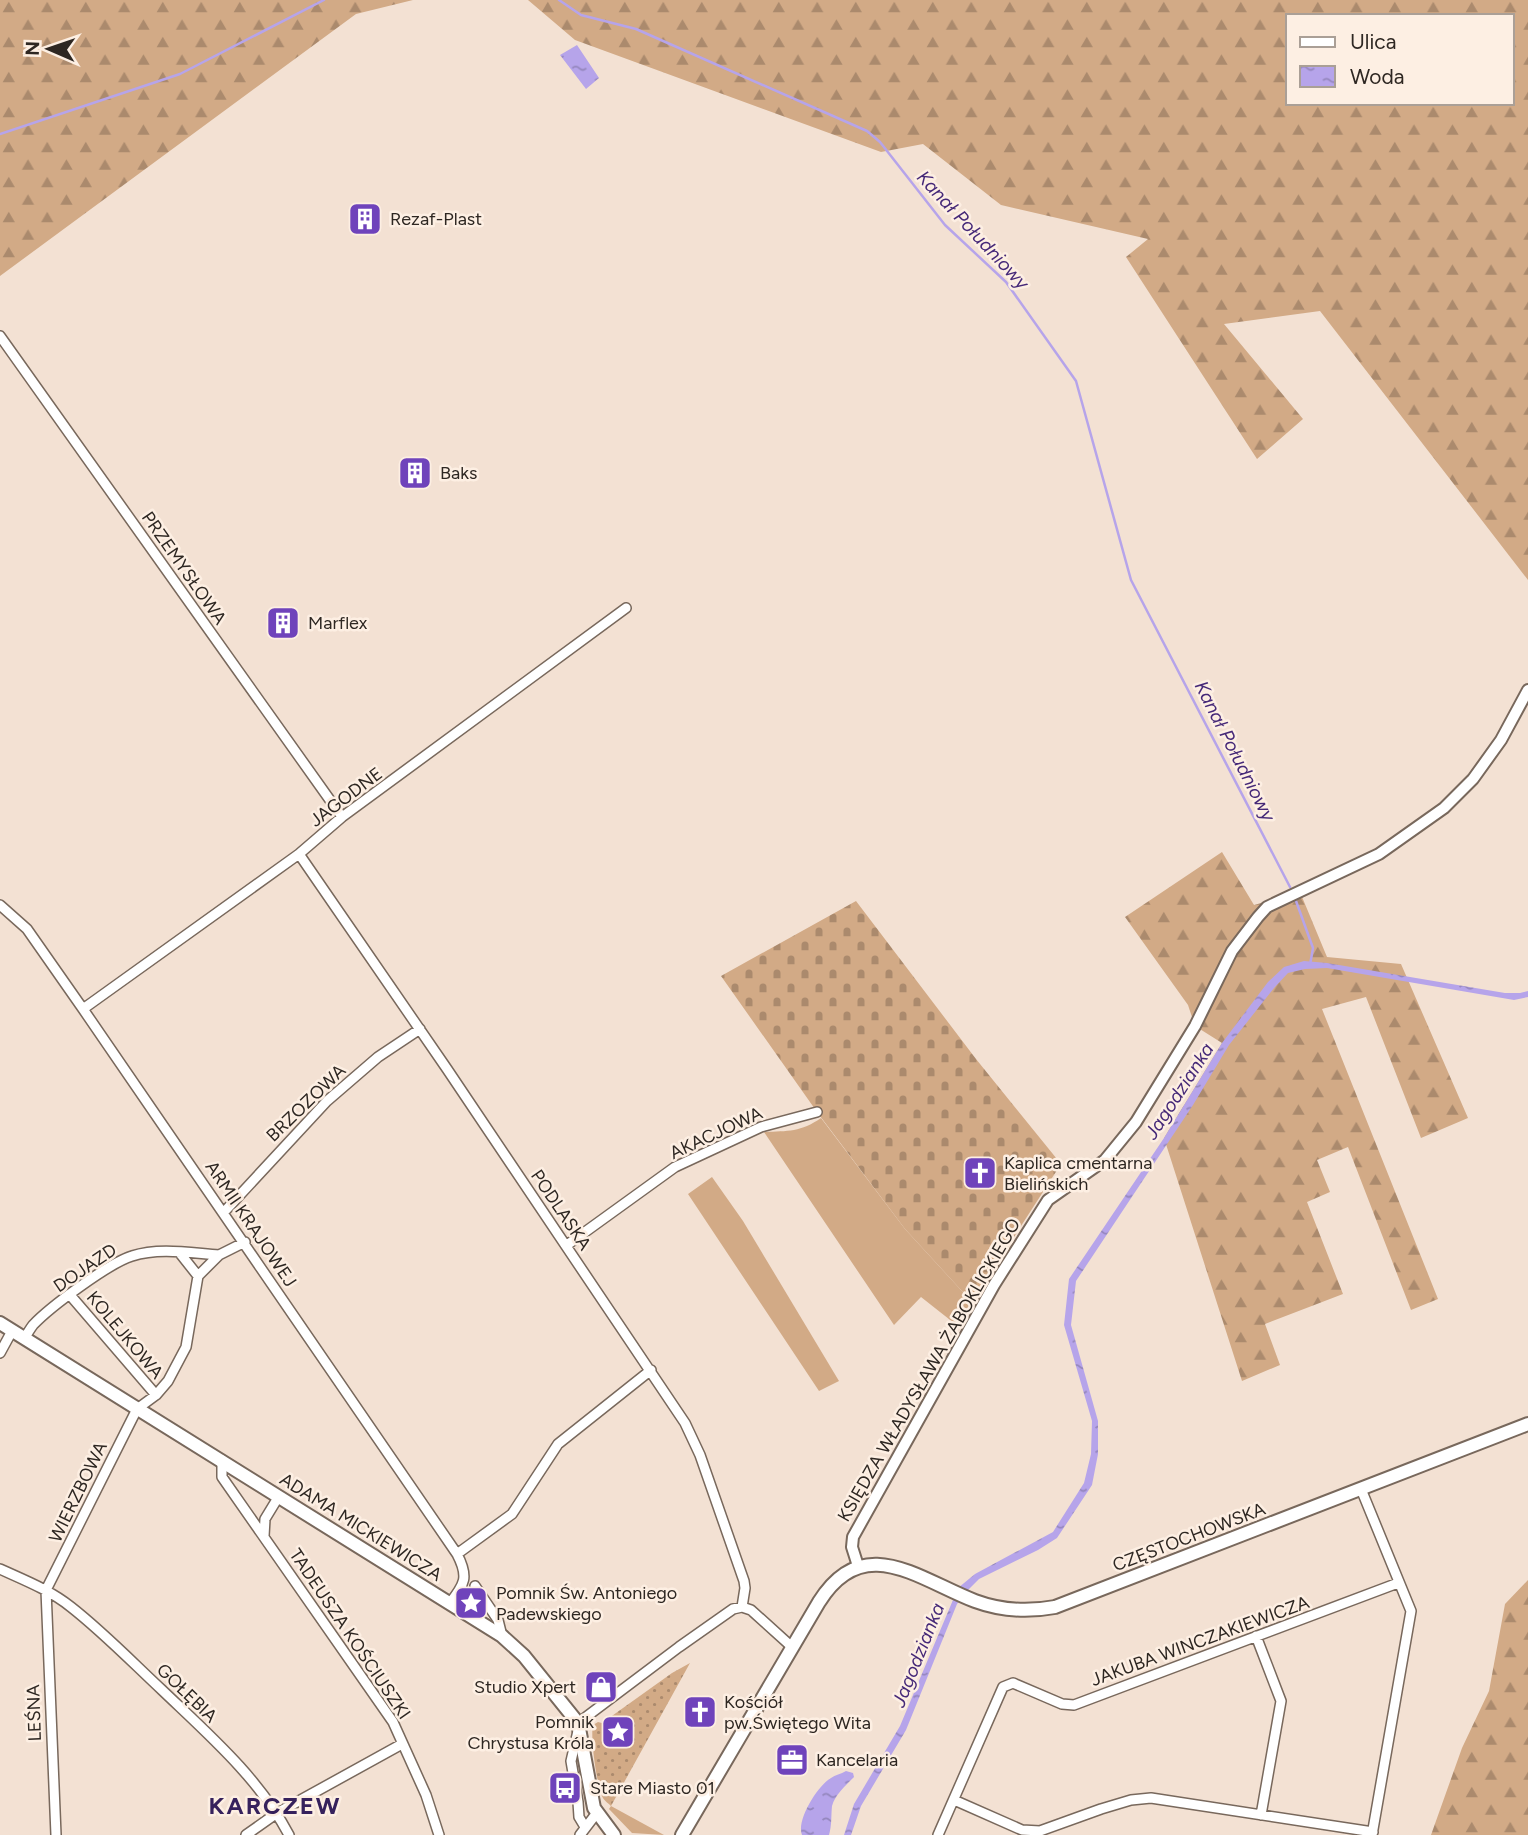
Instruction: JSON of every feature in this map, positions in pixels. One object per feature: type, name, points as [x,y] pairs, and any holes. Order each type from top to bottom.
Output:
[{"type":"main road","name":"ADAMA MICKIEWICZA","points":[[0,1323],[502,1636],[524,1656],[579,1726],[596,1814],[614,1835]]},
{"type":"main road","name":"CZĘSTOCHOWSKA","points":[[858,1566],[894,1566],[976,1601],[1016,1610],[1036,1610],[1065,1604],[1528,1424]]},
{"type":"main road","points":[[680,1834],[826,1590],[842,1574],[858,1566]]},
{"type":"street","name":"PRZEMYSŁOWA","points":[[0,336],[342,817]]},
{"type":"street","name":"JAGODNE","points":[[83,1009],[299,854],[342,817],[626,608]]},
{"type":"street","name":"KSIĘDZA WŁADYSŁAWA ŻABOKLICKIEGO","points":[[858,1566],[852,1547],[853,1537],[994,1285],[1048,1200],[1105,1160],[1136,1122],[1195,1026],[1232,951],[1267,907],[1380,854],[1444,807],[1473,779],[1501,740],[1528,690]]},
{"type":"street","name":"PODLASKA","points":[[299,854],[567,1245],[685,1423],[700,1455],[744,1581],[742,1607]]},
{"type":"street","name":"ARMII KRAJOWEJ","points":[[0,905],[27,929],[245,1242],[457,1554],[465,1569],[464,1582],[449,1604]]},
{"type":"street","name":"BRZOZOWA","points":[[224,1212],[327,1101],[378,1057],[420,1029]]},
{"type":"street","name":"AKACJOWA","points":[[567,1245],[675,1167],[761,1127],[817,1112]]},
{"type":"street","points":[[137,1409],[156,1395],[168,1381],[186,1347],[198,1276],[219,1255],[245,1242]]},
{"type":"street","name":"DOJAZD","points":[[24,1339],[33,1325],[70,1295],[108,1268],[132,1256],[163,1251],[219,1255]]},
{"type":"street","points":[[179,1252],[198,1276]]},
{"type":"street","name":"KOLEJKOWA","points":[[70,1295],[156,1395]]},
{"type":"street","points":[[0,1353],[12,1331]]},
{"type":"street","points":[[457,1554],[512,1514],[558,1444],[651,1370]]},
{"type":"street","name":"WIERZBOWA","points":[[47,1590],[137,1409]]},
{"type":"street","name":"TADEUSZA KOŚCIUSZKI","points":[[222,1460],[222,1476],[394,1722],[426,1796],[439,1835]]},
{"type":"street","points":[[938,1835],[954,1800],[1022,1830],[1040,1831],[1131,1800],[1150,1798],[1372,1834],[1410,1611],[1361,1489]]},
{"type":"street","points":[[264,1536],[265,1519],[279,1496]]},
{"type":"street","name":"GOŁĘBIA","points":[[0,1569],[47,1590],[79,1614],[213,1739],[255,1784],[277,1813],[289,1835]]},
{"type":"street","name":"JAKUBA WINCZAKIEWICZA","points":[[954,1800],[1003,1688],[1013,1683],[1062,1704],[1074,1704],[1398,1583]]},
{"type":"street","points":[[475,1586],[498,1620],[502,1636]]},
{"type":"street","name":"LEŚNA","points":[[47,1590],[56,1835]]},
{"type":"street","points":[[583,1831],[571,1761],[579,1726],[729,1611],[742,1607],[755,1613],[792,1647]]},
{"type":"street","points":[[1256,1636],[1281,1701],[1261,1815]]},
{"type":"street","points":[[246,1835],[277,1813],[402,1744]]},
{"type":"street","points":[[583,1831],[596,1814]]},
{"type":"green space","points":[[0,0],[413,0],[356,14],[0,276]]},
{"type":"green space","points":[[528,0],[1528,0],[1528,580],[1320,311],[1224,324],[1303,419],[1257,459],[1126,257],[1148,239],[1001,205],[923,144],[881,152],[575,40]]},
{"type":"green space","points":[[1222,852],[1254,905],[1300,892],[1327,957],[1401,964],[1468,1118],[1421,1138],[1366,997],[1322,1009],[1438,1299],[1411,1310],[1348,1147],[1317,1160],[1330,1192],[1307,1202],[1343,1294],[1265,1324],[1280,1365],[1242,1381],[1164,1138],[1222,1043],[1195,1026],[1188,1005],[1125,917]]},
{"type":"green space","points":[[856,901],[976,1059],[1061,1164],[972,1302],[905,1229],[817,1112],[721,976]]},
{"type":"green space","points":[[821,1118],[905,1229],[972,1302],[959,1327],[921,1297],[894,1325],[764,1132],[801,1128]]},
{"type":"green space","points":[[712,1177],[743,1221],[839,1381],[819,1391],[688,1194]]},
{"type":"green space","points":[[1528,1580],[1528,1835],[1431,1835],[1462,1748],[1489,1691],[1505,1604]]},
{"type":"green space","points":[[690,1663],[611,1806],[603,1798],[598,1784],[593,1751],[593,1725],[602,1723]]},
{"type":"green space","points":[[611,1806],[664,1835],[632,1833],[609,1809]]},
{"type":"water","points":[[577,45],[599,78],[586,89],[560,55]]},
{"type":"water","points":[[1304,961],[1505,993],[1528,991],[1528,997],[1514,1000],[1327,968],[1288,973],[1274,988],[1229,1045],[1193,1105],[1076,1281],[1071,1325],[1098,1421],[1098,1454],[1092,1485],[1057,1538],[979,1579],[957,1604],[906,1730],[861,1806],[851,1835],[844,1835],[854,1804],[900,1726],[958,1588],[975,1574],[1053,1532],[1084,1483],[1091,1454],[1092,1421],[1064,1325],[1069,1279],[1164,1138],[1222,1043],[1268,982],[1284,967]]},
{"type":"water","points":[[846,1771],[853,1773],[854,1777],[833,1802],[829,1835],[802,1835],[802,1821],[814,1796],[825,1782]]},
{"type":"waterway","name":"Kanał Południowy","points":[[0,134],[180,74],[324,0]]},
{"type":"waterway","name":"Kanał Południowy","points":[[559,0],[581,15],[636,29],[867,131],[880,142],[945,225],[1006,282],[1076,381],[1131,580],[1290,887]]},
{"type":"waterway","name":"Kanał Południowy","points":[[1296,901],[1313,948],[1310,965]]},
{"type":"place","name":"Rezaf-Plast","points":[[365,219]]},
{"type":"place","name":"Baks","points":[[415,473]]},
{"type":"place","name":"Marflex","points":[[283,623]]},
{"type":"place","name":"Kaplica cmentarna Bielińskich","points":[[980,1173]]},
{"type":"place","name":"Pomnik Św. Antoniego Padewskiego","points":[[471,1603]]},
{"type":"place","name":"Studio Xpert","points":[[601,1687]]},
{"type":"place","name":"Kościół pw.Świętego Wita","points":[[700,1712]]},
{"type":"place","name":"Pomnik Chrystusa Króla","points":[[618,1732]]},
{"type":"place","name":"Kancelaria","points":[[792,1760]]},
{"type":"place","name":"Stare Miasto 01","points":[[565,1788]]},
{"type":"district","name":"KARCZEW","points":[[275,1805]]},
{"type":"water label","name":"Jagodzianka","points":[[1179,1091]]},
{"type":"water label","name":"Jagodzianka","points":[[918,1655]]}]
